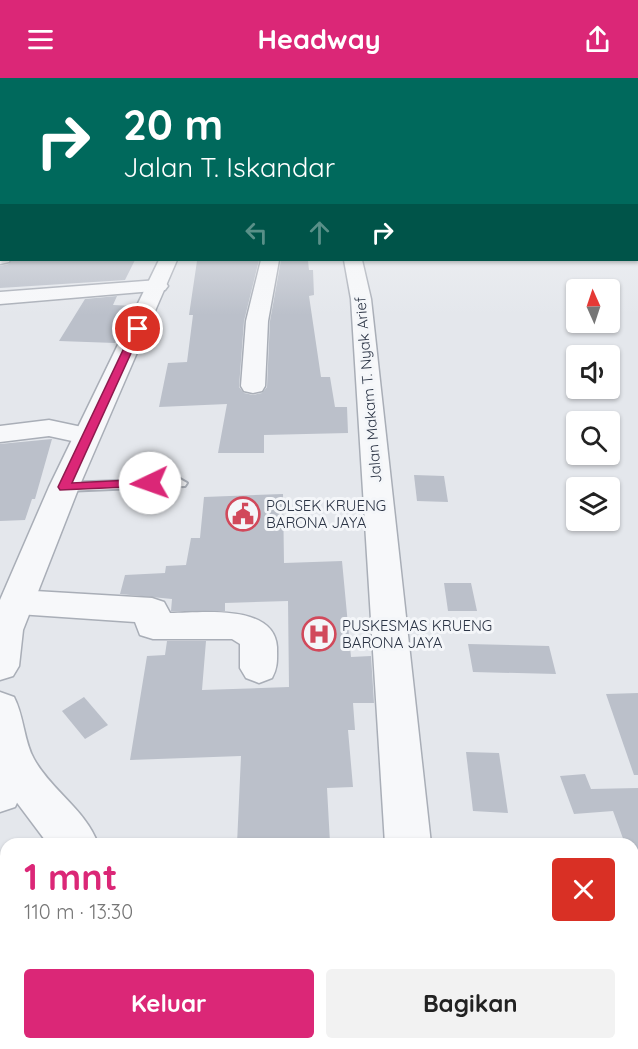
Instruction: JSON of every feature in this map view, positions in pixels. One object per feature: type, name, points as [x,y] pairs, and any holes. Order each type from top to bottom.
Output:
[{"type":"street","points":[[0,666],[8,620],[86,436],[158,286],[168,261]]},
{"type":"street","points":[[253,386],[257,321],[270,261]]},
{"type":"street","name":"Jalan Makam T. Nyak Arief","points":[[352,261],[361,299],[407,838]]},
{"type":"street","points":[[0,298],[158,286]]},
{"type":"street","points":[[0,434],[49,428],[86,436]]},
{"type":"street","points":[[8,620],[152,611],[153,626],[239,626],[258,638],[259,668]]},
{"type":"street","points":[[0,708],[7,779],[69,838]]},
{"type":"lane","points":[[64,487],[180,483]]},
{"type":"building","points":[[11,261],[134,261],[125,280],[0,288],[0,266],[9,264]]},
{"type":"building","points":[[197,261],[259,261],[244,321],[239,387],[244,393],[253,395],[262,393],[267,387],[270,321],[281,261],[308,261],[309,270],[313,270],[314,295],[309,296],[321,377],[330,377],[335,407],[347,407],[348,433],[264,435],[264,453],[218,453],[227,404],[159,407],[168,363],[187,362],[193,315],[189,315]]},
{"type":"building","points":[[117,296],[113,305],[134,306],[115,343],[59,341],[85,299]]},
{"type":"building","points":[[52,439],[35,499],[32,499],[25,520],[0,521],[0,444]]},
{"type":"building","points":[[414,475],[444,476],[448,502],[417,501]]},
{"type":"building","points":[[283,494],[284,563],[342,561],[351,657],[371,656],[374,703],[353,703],[355,730],[348,730],[353,787],[327,788],[330,838],[237,838],[241,756],[130,760],[147,656],[165,655],[167,641],[206,641],[202,690],[289,687],[288,601],[225,603],[225,611],[171,611],[172,599],[120,594],[125,575],[165,573],[166,566],[186,565],[191,538],[200,538],[204,497]]},
{"type":"building","points":[[444,583],[471,583],[477,611],[448,611]]},
{"type":"building","points":[[468,644],[549,646],[556,674],[473,672]]},
{"type":"building","points":[[638,693],[638,775],[634,775],[606,694]]},
{"type":"building","points":[[84,697],[108,725],[85,739],[62,711]]},
{"type":"building","points":[[466,752],[499,753],[508,813],[473,811]]},
{"type":"building","points":[[585,774],[591,789],[638,788],[638,838],[623,838],[613,811],[574,814],[560,776]]},
{"type":"place","name":"POLSEK KRUENG BARONA JAYA","points":[[243,514]]},
{"type":"place","name":"PUSKESMAS KRUENG BARONA JAYA","points":[[319,634]]},
{"type":"route","points":[[138,329],[64,487],[150,483]]}]
